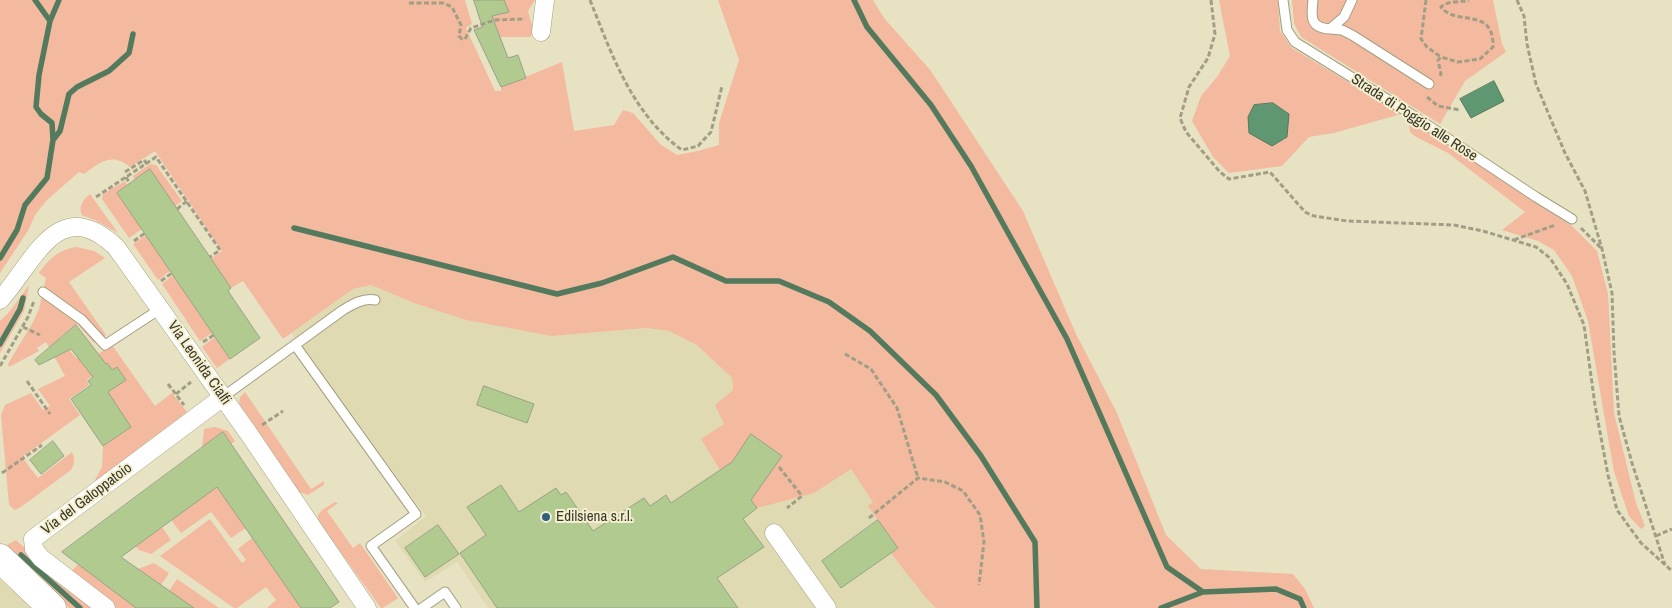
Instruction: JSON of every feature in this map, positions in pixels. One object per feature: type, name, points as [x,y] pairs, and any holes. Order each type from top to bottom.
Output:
[{"type":"main road","points":[[0,558],[52,608]]},
{"type":"street","name":"Via Leonida Cialfi","points":[[0,300],[48,240],[63,228],[78,227],[89,229],[116,247],[223,397],[368,608]]},
{"type":"street","name":"Via del Galoppatoio","points":[[106,608],[41,558],[34,549],[33,539],[223,397]]},
{"type":"street","points":[[774,533],[826,608]]},
{"type":"lane","name":"Strada di Poggio alle Rose","points":[[1283,0],[1286,30],[1294,42],[1411,114],[1572,219]]},
{"type":"lane","points":[[1313,0],[1311,12],[1313,21],[1321,28],[1342,30],[1352,35],[1429,84]]},
{"type":"lane","points":[[1330,29],[1344,17],[1352,0]]},
{"type":"lane","points":[[40,293],[82,320],[105,345],[160,309]]},
{"type":"lane","points":[[223,397],[352,305],[360,301],[375,300]]},
{"type":"lane","points":[[295,345],[416,514],[371,546],[415,608],[445,592],[456,608]]},
{"type":"path","points":[[590,0],[615,64],[632,95],[671,142],[682,150],[698,146],[711,132],[722,86]]},
{"type":"path","points":[[1211,0],[1215,34],[1208,58],[1189,87],[1180,118],[1186,132],[1220,172],[1229,178],[1270,172],[1306,212],[1314,216],[1347,221],[1454,225],[1483,230],[1536,248],[1550,258],[1567,284],[1584,325],[1595,405],[1608,475],[1617,510],[1640,543],[1672,571]]},
{"type":"path","points":[[1426,0],[1421,39],[1427,47],[1441,56],[1458,62],[1480,59],[1493,47],[1493,37],[1486,24],[1477,19],[1444,11],[1441,7],[1444,3],[1469,0]]},
{"type":"path","points":[[1517,0],[1524,16],[1527,44],[1536,84],[1565,152],[1585,191],[1602,249],[1612,293],[1619,416],[1666,566]]},
{"type":"path","points":[[409,3],[442,2],[452,7],[461,25],[459,36],[462,39],[465,39],[471,28],[496,20],[530,19],[543,16]]},
{"type":"path","points":[[1441,56],[1438,60],[1441,74],[1436,82],[1429,84],[1425,89],[1427,99],[1438,106],[1460,110]]},
{"type":"path","points":[[96,197],[156,157],[220,250],[210,257]]},
{"type":"path","points":[[125,172],[144,160],[147,164]]},
{"type":"path","points":[[126,177],[130,184]]},
{"type":"path","points":[[177,209],[186,201]]},
{"type":"path","points":[[1514,240],[1572,219],[1602,249]]},
{"type":"path","points":[[129,244],[145,233]]},
{"type":"path","points":[[157,284],[172,274]]},
{"type":"path","points":[[0,366],[40,293]]},
{"type":"path","points":[[23,327],[40,335]]},
{"type":"path","points":[[844,354],[871,369],[897,408],[918,478]]},
{"type":"path","points":[[176,394],[196,379]]},
{"type":"path","points":[[27,381],[50,414]]},
{"type":"path","points":[[168,384],[189,412]]},
{"type":"path","points":[[262,425],[282,411]]},
{"type":"path","points":[[2,473],[42,445]]},
{"type":"path","points":[[779,467],[802,496],[787,508]]},
{"type":"path","points":[[869,518],[918,478],[945,482],[963,491],[980,515],[984,542],[979,585]]},
{"type":"path","points":[[1656,536],[1672,528]]},
{"type":"shaded area","points":[[0,0],[465,0],[472,24],[466,28],[495,91],[501,91],[501,87],[562,62],[574,131],[614,125],[623,110],[633,113],[660,144],[677,155],[719,145],[719,123],[739,60],[718,0],[873,0],[884,18],[931,71],[1023,211],[1076,334],[1117,413],[1166,535],[1201,569],[1293,574],[1305,589],[1314,608],[936,608],[891,553],[898,548],[868,506],[873,502],[851,469],[814,493],[757,508],[725,467],[720,470],[701,439],[724,424],[715,405],[733,390],[732,378],[697,345],[669,331],[646,328],[551,336],[466,320],[414,303],[371,285],[353,289],[283,339],[243,281],[231,288],[211,259],[222,251],[155,151],[130,167],[112,159],[106,160],[84,174],[79,172],[47,200],[35,215],[29,229],[0,273]]},
{"type":"shaded area","points":[[504,0],[535,0],[528,11],[534,32],[530,37],[500,37],[495,23],[483,27],[480,19],[509,12]]},
{"type":"shaded area","points":[[1219,0],[1278,0],[1280,31],[1292,48],[1401,114],[1334,133],[1309,137],[1282,166],[1229,173],[1213,157],[1192,121],[1201,96],[1217,77],[1230,56]]},
{"type":"shaded area","points":[[1292,0],[1493,0],[1502,44],[1506,52],[1465,81],[1440,124],[1301,37],[1294,23]]},
{"type":"shaded area","points":[[1494,81],[1504,101],[1471,118],[1460,99]]},
{"type":"shaded area","points":[[1273,103],[1289,114],[1287,137],[1272,146],[1249,133],[1248,117],[1254,105]]},
{"type":"shaded area","points":[[1416,123],[1570,224],[1597,251],[1608,294],[1614,413],[1636,503],[1645,526],[1641,529],[1629,516],[1614,472],[1588,321],[1572,276],[1554,250],[1538,241],[1502,230],[1525,212],[1448,153],[1416,137],[1410,132],[1409,124]]},
{"type":"shaded area","points":[[150,164],[156,165],[182,201],[175,206],[150,170],[134,180],[133,176]]},
{"type":"shaded area","points":[[125,181],[127,185],[117,193],[142,229],[129,238],[102,199],[103,194]]},
{"type":"shaded area","points":[[90,194],[118,233],[82,215],[82,203]]},
{"type":"shaded area","points":[[146,235],[170,271],[158,280],[133,244]]},
{"type":"shaded area","points":[[77,247],[94,251],[105,258],[69,282],[106,335],[94,343],[77,324],[59,338],[76,358],[79,357],[92,376],[87,380],[89,385],[69,399],[80,415],[22,457],[38,478],[72,452],[74,464],[71,470],[15,510],[9,505],[1,415],[5,405],[31,393],[43,410],[50,406],[38,389],[65,376],[46,342],[37,348],[39,351],[9,367],[8,364],[39,309],[46,278],[39,273],[55,255]]},
{"type":"shaded area","points":[[173,275],[212,333],[200,341],[162,284]]},
{"type":"shaded area","points":[[29,285],[24,311],[0,353],[0,321],[10,311]]},
{"type":"shaded area","points":[[371,285],[414,303],[466,320],[551,336],[646,328],[669,331],[697,345],[732,378],[733,390],[715,405],[851,469],[947,608],[488,608],[457,562],[425,582],[395,541],[426,516],[291,333],[353,289]]},
{"type":"shaded area","points":[[215,337],[230,359],[217,368],[202,347]]},
{"type":"shaded area","points":[[112,345],[155,406],[172,393],[187,412],[94,482],[102,467],[103,446],[131,427],[108,393],[125,380],[117,367],[112,370],[98,354]]},
{"type":"shaded area","points":[[245,392],[311,489],[324,481],[324,485],[308,495],[299,492],[239,403],[240,397]]},
{"type":"shaded area","points":[[215,427],[228,431],[235,441],[231,444],[223,432],[202,448],[204,429]]},
{"type":"shaded area","points":[[217,487],[246,528],[231,538],[211,512],[181,533],[171,520]]},
{"type":"shaded area","points":[[335,502],[338,503],[327,511],[353,548],[360,543],[398,598],[383,608],[381,608],[318,521],[318,515],[322,510]]},
{"type":"shaded area","points":[[210,519],[242,563],[246,560],[238,549],[252,538],[301,608],[267,608],[276,600],[266,587],[237,608],[234,608],[160,556]]},
{"type":"shaded area","points":[[162,527],[171,540],[151,554],[139,550],[135,546]]},
{"type":"shaded area","points":[[16,540],[47,568],[97,608],[69,608],[7,549],[7,545]]},
{"type":"shaded area","points":[[154,563],[169,573],[161,585],[138,569]]},
{"type":"shaded area","points":[[78,564],[136,608],[116,608],[70,573]]},
{"type":"shaded area","points":[[0,578],[30,608],[0,608]]},
{"type":"shaded area","points":[[177,579],[219,608],[194,608],[169,591]]},
{"type":"building","points":[[474,0],[504,0],[509,12],[492,16],[508,58],[518,55],[526,78],[501,87],[474,30],[482,27]]},
{"type":"building","points":[[150,169],[231,288],[228,291],[260,338],[230,359],[117,193]]},
{"type":"building","points":[[76,325],[106,364],[112,370],[117,367],[126,380],[108,392],[131,427],[103,446],[71,399],[91,385],[88,381],[93,377],[71,349],[39,365],[35,360]]},
{"type":"building","points":[[484,386],[534,404],[527,423],[477,405]]},
{"type":"building","points":[[223,432],[339,602],[330,608],[301,608],[217,487],[121,557],[194,608],[136,608],[62,552]]},
{"type":"building","points":[[751,434],[782,456],[751,500],[757,508],[743,519],[764,547],[717,578],[738,608],[497,608],[460,553],[486,535],[467,507],[501,485],[519,512],[556,488],[561,495],[566,492],[593,531],[644,498],[650,506],[666,495],[671,503],[732,462]]},
{"type":"building","points":[[53,441],[64,456],[41,474],[30,460]]},
{"type":"building","points":[[878,520],[898,548],[841,588],[822,561]]},
{"type":"building","points":[[438,525],[459,554],[425,577],[405,548]]},
{"type":"waterway","points":[[0,258],[17,230],[25,205],[47,178],[53,140],[52,123],[36,107],[39,75],[50,21],[35,0]]},
{"type":"waterway","points":[[50,21],[59,0]]},
{"type":"waterway","points":[[854,0],[867,27],[931,105],[971,166],[1067,339],[1167,567],[1203,592],[1276,589],[1300,599],[1304,608]]},
{"type":"waterway","points":[[53,140],[60,131],[69,94],[77,87],[109,71],[129,53],[133,34]]},
{"type":"waterway","points":[[294,228],[557,294],[602,283],[673,257],[726,281],[779,281],[829,302],[870,331],[936,395],[981,456],[1035,542],[1037,608]]},
{"type":"waterway","points":[[0,344],[20,309],[23,298]]},
{"type":"waterway","points":[[21,555],[80,608]]},
{"type":"waterway","points":[[1161,608],[1203,592]]},
{"type":"place","name":"Edilsiena s.r.l.","points":[[546,517]]}]
